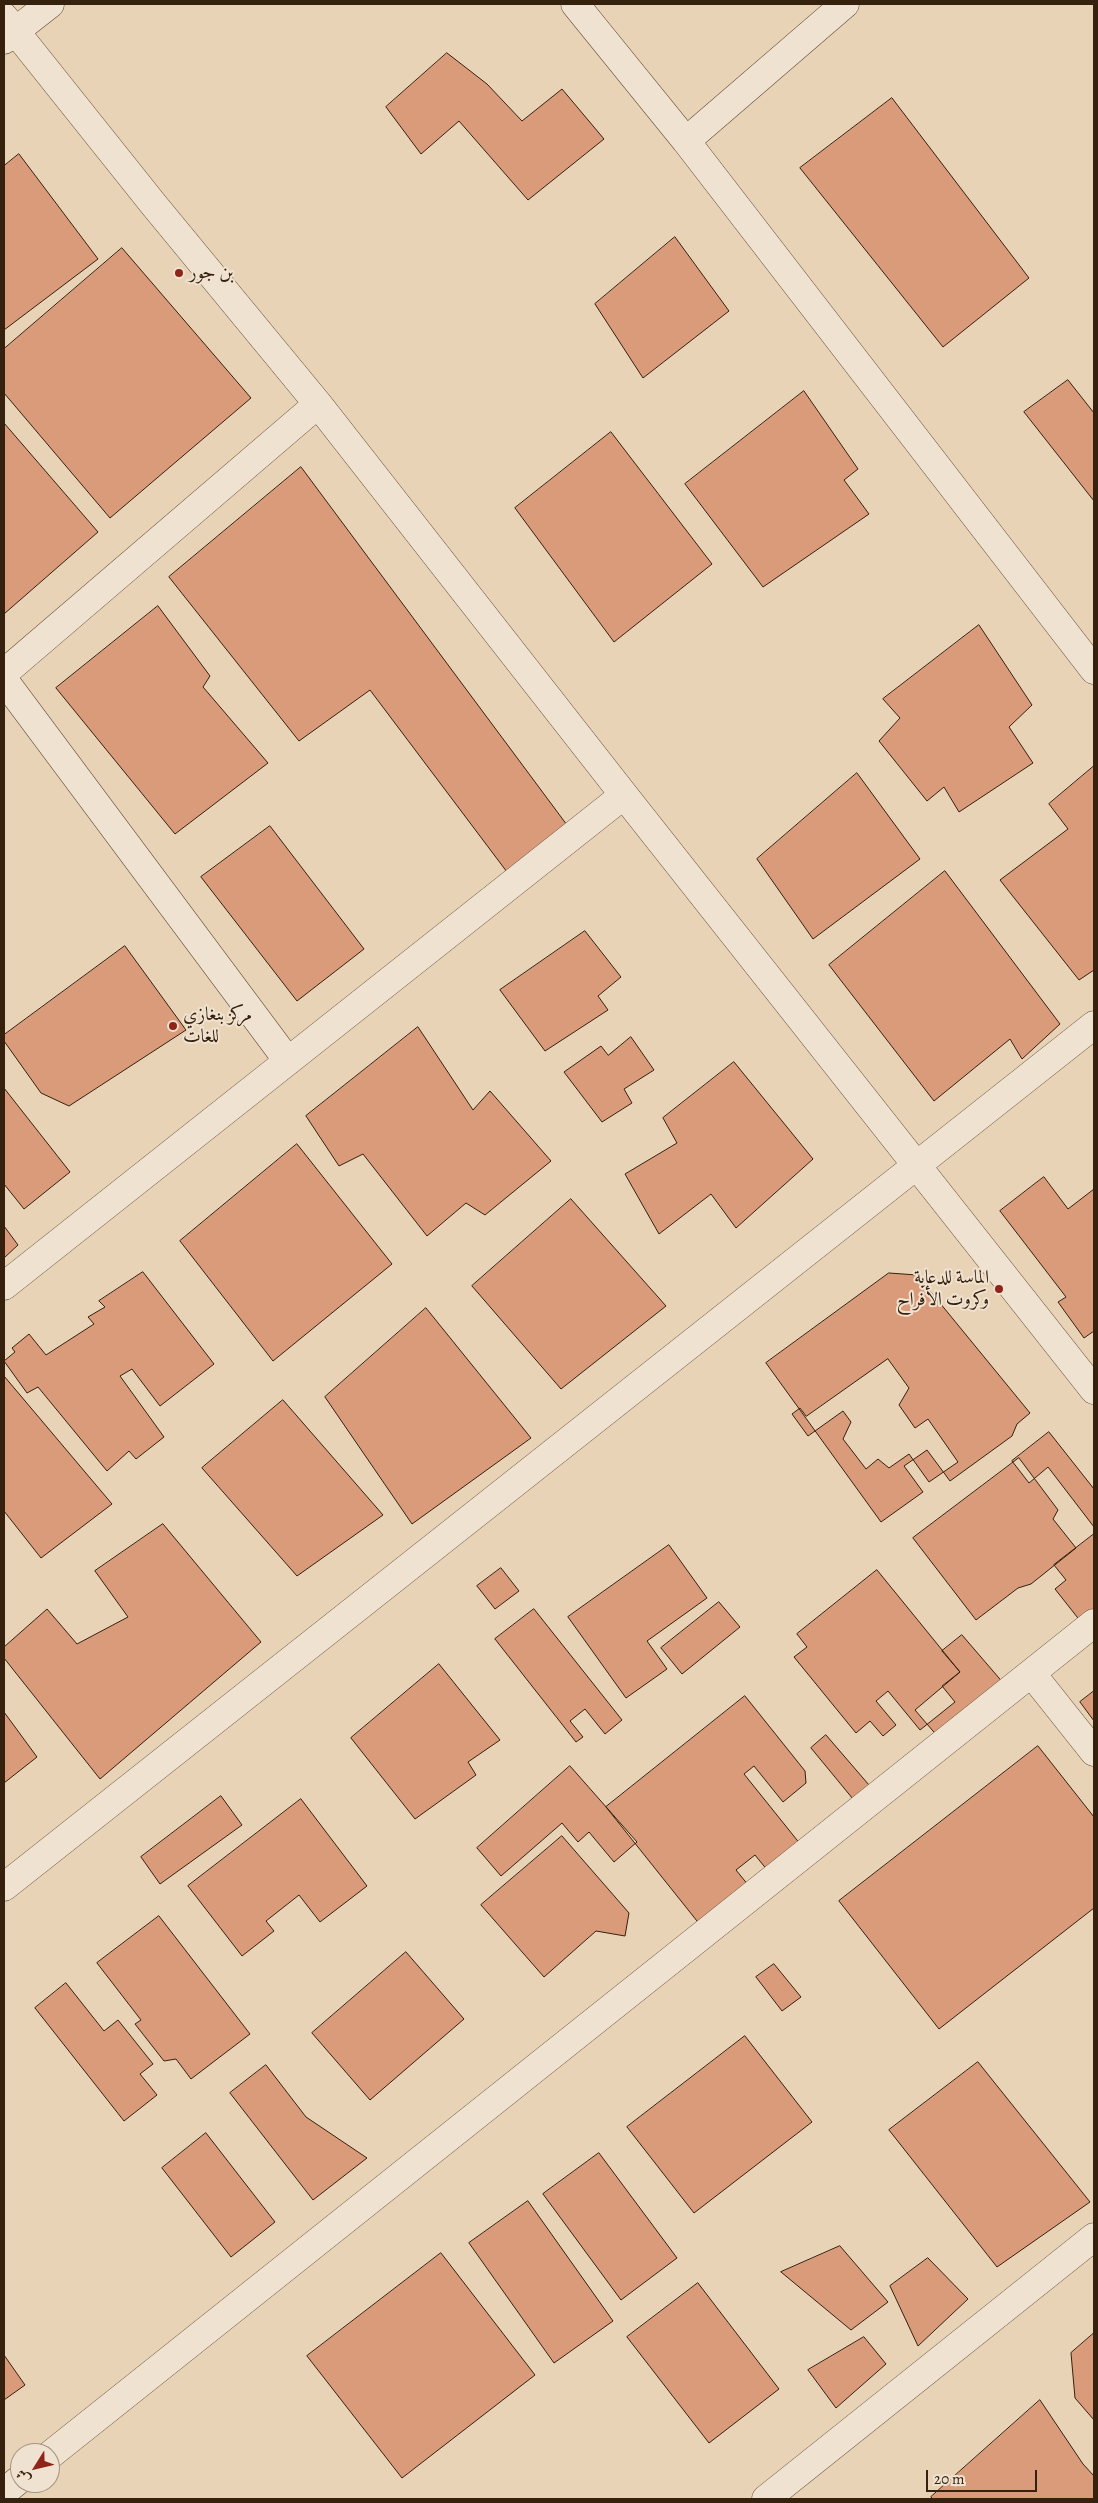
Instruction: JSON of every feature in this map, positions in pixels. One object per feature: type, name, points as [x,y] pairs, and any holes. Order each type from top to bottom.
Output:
[{"type":"street","points":[[50,4],[7,29],[318,404],[1094,1390]]},
{"type":"street","points":[[575,4],[686,141],[1094,670]]},
{"type":"street","points":[[686,141],[845,4]]},
{"type":"street","points":[[4,673],[318,404]]},
{"type":"street","points":[[4,680],[288,1061]]},
{"type":"street","points":[[4,1286],[624,795]]},
{"type":"street","points":[[4,1887],[1094,1025]]},
{"type":"street","points":[[60,2447],[1094,1623]]},
{"type":"street","points":[[1032,1674],[1094,1752]]},
{"type":"street","points":[[766,2499],[1094,2237]]},
{"type":"building","points":[[447,53],[487,84],[522,121],[562,89],[604,139],[528,200],[459,121],[421,154],[386,107]]},
{"type":"building","points":[[892,98],[1029,278],[943,347],[800,168]]},
{"type":"building","points":[[19,154],[98,259],[4,330],[4,166]]},
{"type":"building","points":[[675,237],[729,311],[643,378],[595,304]]},
{"type":"building","points":[[122,248],[251,398],[110,518],[4,393],[4,349]]},
{"type":"building","points":[[1068,380],[1094,413],[1094,501],[1024,412]]},
{"type":"building","points":[[804,391],[858,469],[844,480],[869,514],[763,587],[685,484]]},
{"type":"building","points":[[4,423],[98,532],[4,614]]},
{"type":"building","points":[[611,432],[712,564],[614,642],[515,508]]},
{"type":"building","points":[[301,467],[567,825],[507,872],[370,690],[299,741],[169,577]]},
{"type":"building","points":[[158,606],[210,676],[203,687],[268,763],[175,834],[56,688]]},
{"type":"building","points":[[979,625],[1032,705],[1009,727],[1033,763],[959,812],[944,787],[927,801],[879,741],[900,718],[883,699]]},
{"type":"building","points":[[1094,766],[1094,970],[1079,980],[1000,880],[1068,829],[1049,804]]},
{"type":"building","points":[[857,773],[920,859],[813,939],[757,859]]},
{"type":"building","points":[[270,826],[364,949],[297,1001],[201,877]]},
{"type":"building","points":[[945,871],[1060,1024],[1022,1059],[1010,1039],[934,1101],[829,965]]},
{"type":"building","points":[[585,931],[621,977],[598,996],[608,1010],[545,1051],[500,990]]},
{"type":"building","points":[[125,946],[186,1030],[69,1106],[41,1093],[4,1041],[4,1035]]},
{"type":"building","points":[[418,1027],[473,1110],[490,1091],[551,1161],[485,1215],[466,1203],[427,1236],[363,1154],[339,1166],[306,1116]]},
{"type":"building","points":[[631,1037],[654,1070],[624,1089],[632,1103],[602,1122],[564,1072],[601,1046],[608,1055]]},
{"type":"building","points":[[734,1062],[813,1159],[736,1228],[711,1194],[659,1234],[625,1174],[677,1143],[663,1118]]},
{"type":"building","points":[[4,1088],[70,1172],[24,1209],[4,1184]]},
{"type":"building","points":[[297,1144],[392,1264],[273,1361],[180,1241]]},
{"type":"building","points":[[1044,1177],[1068,1209],[1094,1189],[1094,1331],[1084,1338],[1058,1302],[1066,1297],[1000,1211]]},
{"type":"building","points":[[571,1199],[666,1306],[561,1389],[472,1286]]},
{"type":"building","points":[[4,1226],[18,1245],[4,1258]]},
{"type":"building","points":[[143,1272],[214,1364],[160,1406],[132,1369],[120,1376],[164,1437],[136,1459],[129,1451],[107,1471],[38,1387],[27,1393],[4,1361],[15,1352],[12,1348],[29,1334],[46,1355],[94,1324],[88,1317],[105,1307],[99,1301]]},
{"type":"building","points":[[889,1273],[917,1275],[1030,1413],[1017,1424],[1012,1436],[950,1481],[927,1450],[904,1466],[923,1492],[881,1522],[766,1363]]},
{"type":"building","points":[[426,1308],[531,1438],[412,1524],[325,1397]]},
{"type":"building","points":[[888,1359],[909,1388],[899,1405],[915,1428],[928,1419],[958,1462],[929,1482],[909,1454],[889,1468],[878,1459],[866,1469],[843,1439],[851,1422],[843,1411],[808,1436],[792,1414],[800,1408],[806,1416]]},
{"type":"building","points":[[4,1376],[112,1504],[41,1558],[4,1511]]},
{"type":"building","points":[[283,1400],[383,1515],[297,1576],[202,1468]]},
{"type":"building","points":[[1049,1432],[1094,1489],[1094,1527],[1048,1467],[1029,1483],[1012,1461]]},
{"type":"building","points":[[1019,1458],[1058,1510],[1053,1519],[1076,1548],[1031,1584],[1018,1588],[976,1620],[913,1538]]},
{"type":"building","points":[[163,1524],[261,1642],[100,1779],[4,1658],[4,1647],[47,1609],[77,1644],[128,1617],[95,1571]]},
{"type":"building","points":[[1094,1534],[1094,1620],[1085,1627],[1055,1589],[1066,1580],[1054,1565]]},
{"type":"building","points":[[669,1545],[707,1598],[647,1641],[667,1669],[626,1698],[568,1617]]},
{"type":"building","points":[[501,1568],[519,1591],[495,1609],[477,1586]]},
{"type":"building","points":[[877,1570],[960,1672],[942,1686],[955,1702],[920,1730],[888,1691],[876,1701],[896,1725],[883,1736],[870,1721],[856,1733],[794,1657],[807,1647],[797,1634]]},
{"type":"building","points":[[719,1602],[740,1627],[682,1674],[661,1648]]},
{"type":"building","points":[[534,1609],[622,1720],[605,1734],[585,1709],[570,1721],[583,1737],[576,1742],[495,1639]]},
{"type":"building","points":[[962,1635],[1005,1685],[939,1738],[915,1710],[960,1672],[942,1651]]},
{"type":"building","points":[[439,1664],[500,1740],[468,1762],[476,1775],[415,1819],[351,1738]]},
{"type":"building","points":[[1094,1691],[1094,1721],[1080,1702]]},
{"type":"building","points":[[745,1696],[805,1771],[806,1783],[783,1802],[754,1766],[744,1774],[801,1845],[768,1871],[755,1855],[736,1870],[749,1886],[701,1926],[606,1807]]},
{"type":"building","points":[[4,1712],[37,1757],[4,1783]]},
{"type":"building","points":[[826,1735],[869,1785],[853,1799],[811,1748]]},
{"type":"building","points":[[1038,1746],[1094,1817],[1094,1908],[939,2029],[839,1901]]},
{"type":"building","points":[[570,1766],[637,1842],[614,1862],[589,1832],[578,1842],[562,1823],[501,1876],[477,1848]]},
{"type":"building","points":[[221,1796],[242,1825],[160,1884],[141,1857]]},
{"type":"building","points":[[301,1799],[367,1886],[320,1922],[299,1895],[266,1921],[274,1931],[242,1956],[188,1886]]},
{"type":"building","points":[[562,1836],[629,1913],[625,1936],[596,1931],[544,1977],[481,1905]]},
{"type":"building","points":[[159,1916],[250,2034],[191,2079],[176,2059],[164,2061],[135,2024],[141,2020],[97,1963]]},
{"type":"building","points":[[406,1952],[464,2019],[370,2100],[312,2033]]},
{"type":"building","points":[[774,1964],[801,1997],[782,2011],[756,1977]]},
{"type":"building","points":[[66,1983],[104,2031],[118,2020],[153,2064],[140,2074],[157,2095],[124,2121],[35,2008]]},
{"type":"building","points":[[745,2036],[812,2122],[694,2213],[627,2127]]},
{"type":"building","points":[[978,2062],[1090,2202],[997,2267],[889,2130]]},
{"type":"building","points":[[266,2065],[306,2117],[367,2158],[313,2200],[230,2093]]},
{"type":"building","points":[[206,2133],[275,2222],[231,2257],[162,2168]]},
{"type":"building","points":[[599,2153],[677,2258],[621,2300],[543,2194]]},
{"type":"building","points":[[528,2201],[613,2321],[554,2363],[469,2243]]},
{"type":"building","points":[[840,2246],[888,2302],[851,2330],[781,2272]]},
{"type":"building","points":[[441,2253],[535,2375],[402,2478],[307,2356]]},
{"type":"building","points":[[928,2258],[968,2299],[918,2346],[890,2286]]},
{"type":"building","points":[[698,2283],[779,2389],[709,2443],[627,2337]]},
{"type":"building","points":[[1094,2333],[1094,2420],[1075,2398],[1071,2353]]},
{"type":"building","points":[[864,2337],[886,2364],[836,2408],[808,2370]]},
{"type":"building","points":[[4,2355],[25,2385],[4,2400]]},
{"type":"building","points":[[1040,2400],[1083,2464],[1094,2476],[1094,2499],[933,2499],[931,2497]]},
{"type":"place","name":"بن جور","points":[[179,273]]},
{"type":"place","name":"مركز بنغازي للغات","points":[[173,1026]]},
{"type":"place","name":"الماسة للدعاية وكروت الأفراح","points":[[999,1289]]}]
